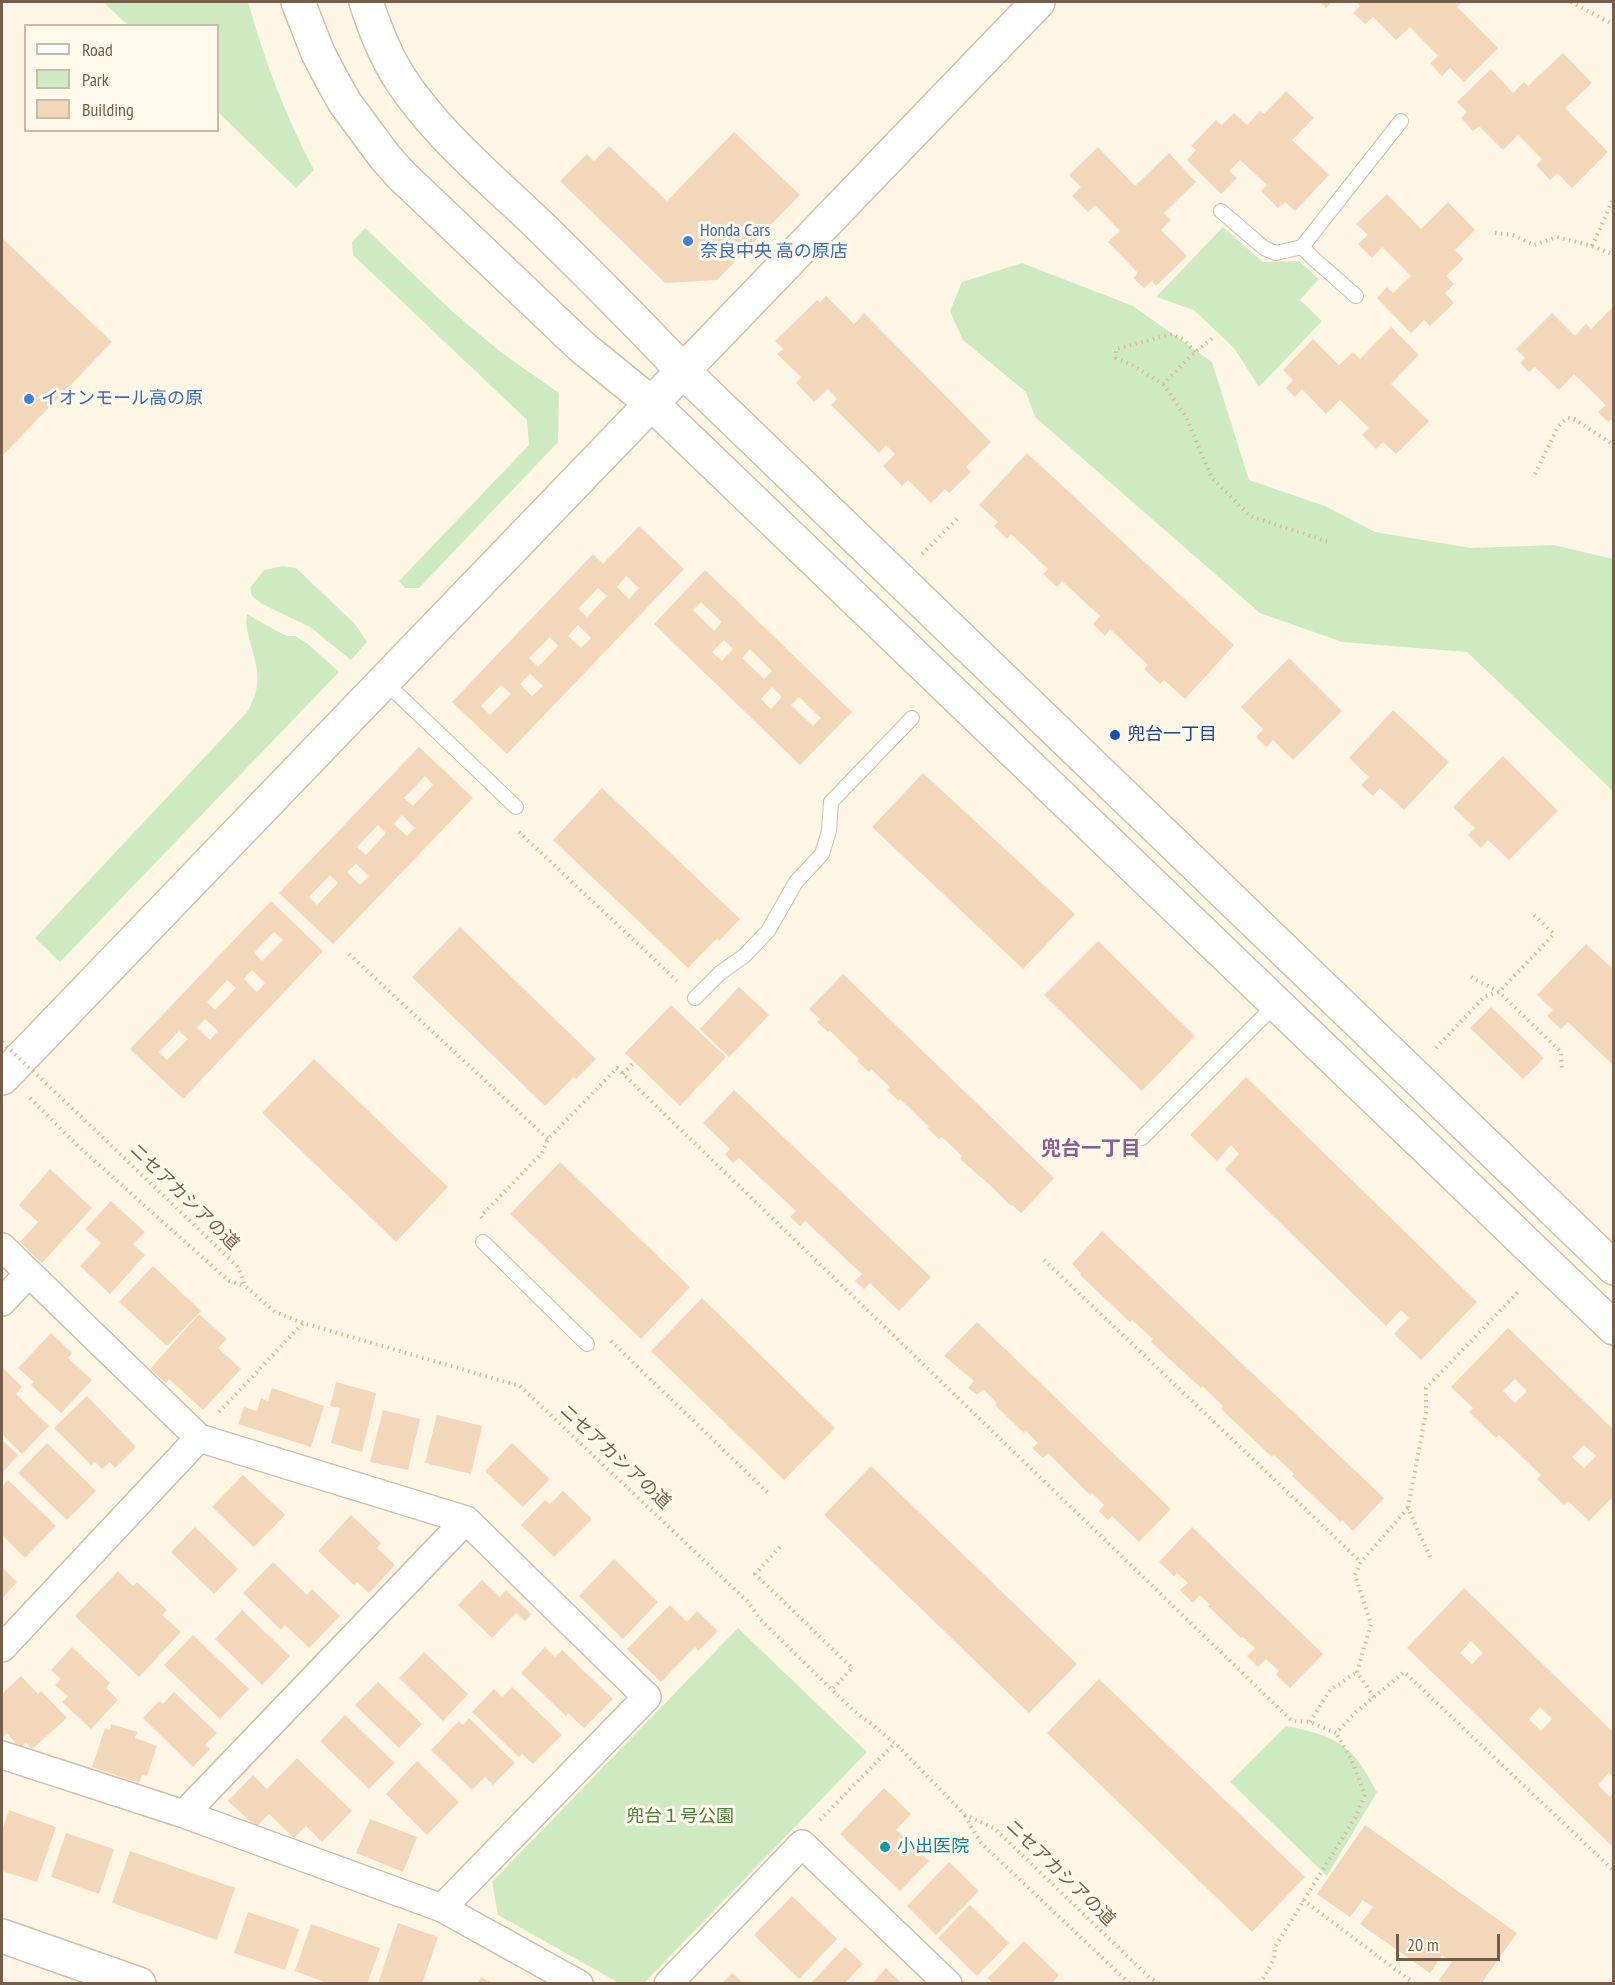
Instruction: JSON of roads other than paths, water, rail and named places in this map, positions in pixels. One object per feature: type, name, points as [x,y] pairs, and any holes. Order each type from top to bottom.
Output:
[{"type":"street","points":[[298,2],[335,87],[363,130],[401,175],[568,335],[651,403],[1614,1328]]},
{"type":"street","points":[[366,2],[375,29],[401,80],[457,146],[621,305],[683,370],[1614,1268]]},
{"type":"street","points":[[14,1087],[385,682],[1038,2]]},
{"type":"street","points":[[2,1247],[199,1438],[466,1520],[647,1697],[442,1908]]},
{"type":"street","points":[[2,1302],[28,1274]]},
{"type":"street","points":[[2,1648],[199,1438]]},
{"type":"street","points":[[184,1814],[466,1520]]},
{"type":"street","points":[[2,1755],[184,1814],[442,1908],[579,1983]]},
{"type":"street","points":[[668,1983],[802,1844],[948,1983]]},
{"type":"street","points":[[2,1936],[139,1983]]},
{"type":"lane","points":[[1221,211],[1270,251],[1276,253],[1302,247],[1401,122]]},
{"type":"lane","points":[[1302,247],[1356,296]]},
{"type":"lane","points":[[385,682],[516,807]]},
{"type":"lane","points":[[695,998],[720,973],[744,956],[768,931],[796,882],[822,854],[829,831],[831,802],[912,718]]},
{"type":"lane","points":[[1142,1138],[1276,1004]]},
{"type":"lane","points":[[483,1242],[587,1344]]},
{"type":"place","name":"Honda Cars 奈良中央 高の原店","points":[[688,241]]},
{"type":"place","name":"イオンモール高の原","points":[[29,399]]},
{"type":"place","name":"兜台一丁目","points":[[1115,735]]},
{"type":"place","name":"小出医院","points":[[885,1847]]},
{"type":"district","name":"兜台一丁目","points":[[1091,1149]]},
{"type":"park label","name":"兜台１号公園","points":[[680,1817]]}]
